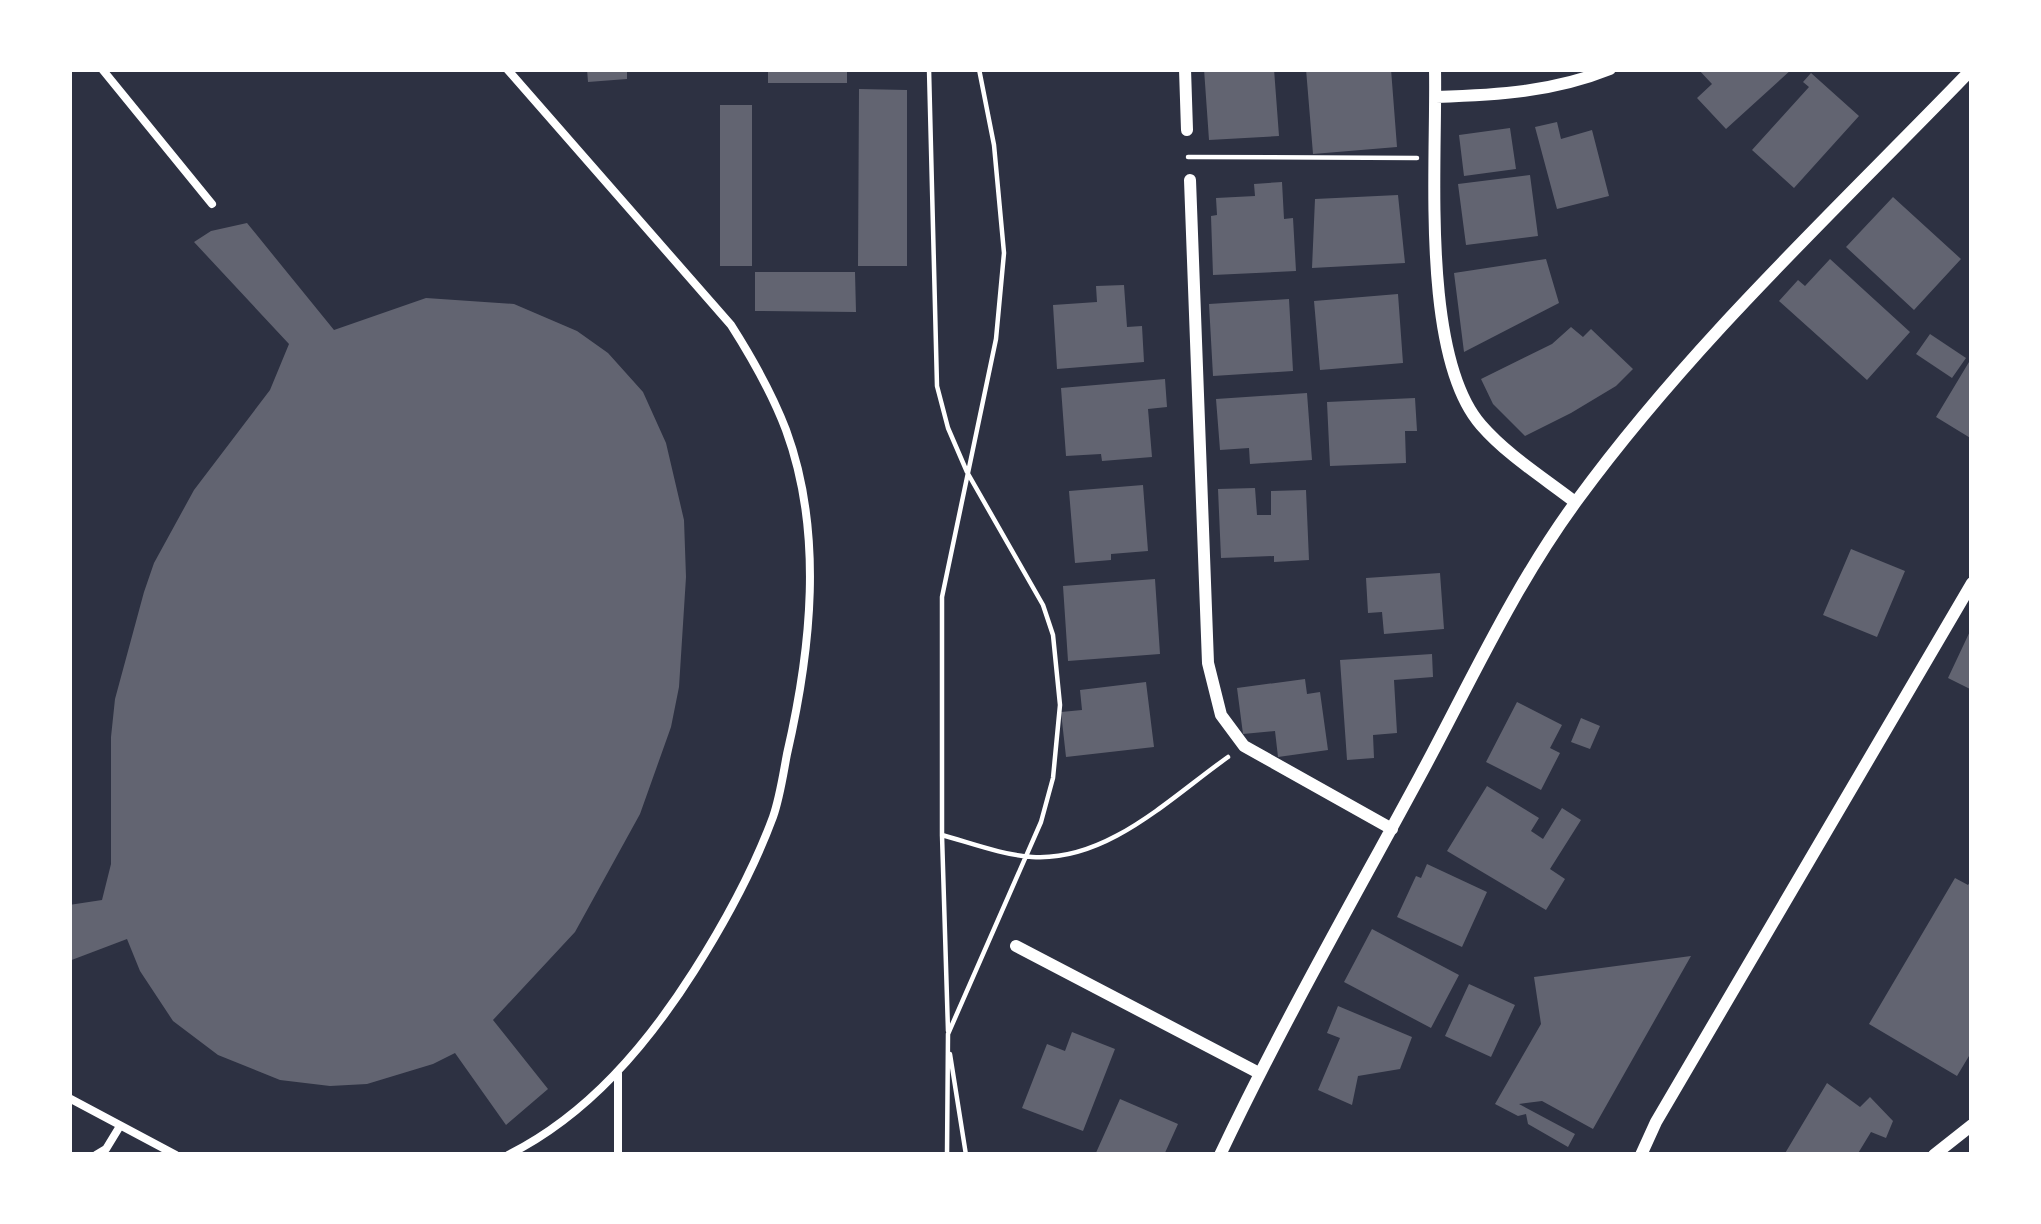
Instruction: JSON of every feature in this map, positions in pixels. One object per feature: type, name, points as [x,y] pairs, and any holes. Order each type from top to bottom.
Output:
[{"type":"street","points":[[1185,69],[1187,130]]},
{"type":"street","points":[[1435,69],[1441,317],[1459,384],[1479,423],[1575,502]]},
{"type":"street","points":[[1436,97],[1514,95],[1574,83],[1610,69]]},
{"type":"street","points":[[1220,1155],[1258,1073],[1516,597],[1575,502],[1634,427],[1738,311],[1972,69]]},
{"type":"street","points":[[1190,181],[1208,663],[1221,715],[1244,746],[1391,829]]},
{"type":"street","points":[[1640,1155],[1972,583]]},
{"type":"street","points":[[1016,946],[1258,1073]]},
{"type":"street","points":[[1934,1155],[1972,1125]]},
{"type":"lane","points":[[102,69],[212,204]]},
{"type":"lane","points":[[507,69],[730,325],[751,356],[788,434],[806,524],[809,637],[774,814],[730,914],[673,1004],[618,1072],[568,1117],[508,1155]]},
{"type":"lane","points":[[618,1072],[618,1155]]},
{"type":"lane","points":[[69,1098],[176,1155]]},
{"type":"lane","points":[[96,1155],[106,1149],[120,1126]]},
{"type":"path","points":[[928,69],[937,386],[967,472],[1043,605],[1058,668],[1059,738],[1041,822],[948,1034],[966,1155]]},
{"type":"path","points":[[946,1155],[942,597],[996,339],[1004,253],[994,146],[979,69]]},
{"type":"path","points":[[1187,130],[1189,157],[1437,158]]},
{"type":"path","points":[[942,835],[1026,857],[1082,853],[1117,836],[1244,746]]},
{"type":"building","points":[[587,69],[627,69],[627,79],[588,82]]},
{"type":"building","points":[[768,69],[847,69],[847,83],[768,83]]},
{"type":"building","points":[[1204,69],[1274,69],[1279,136],[1209,140]]},
{"type":"building","points":[[1306,69],[1391,69],[1397,147],[1313,154]]},
{"type":"building","points":[[1698,69],[1792,69],[1726,129],[1697,98],[1712,84]]},
{"type":"building","points":[[1811,73],[1859,116],[1794,188],[1752,150],[1809,87],[1803,82]]},
{"type":"building","points":[[859,89],[907,90],[907,266],[858,266]]},
{"type":"building","points":[[720,105],[752,105],[752,266],[720,266]]},
{"type":"building","points":[[1557,122],[1561,139],[1592,130],[1609,196],[1557,209],[1535,127]]},
{"type":"building","points":[[1510,128],[1516,169],[1464,176],[1459,135]]},
{"type":"building","points":[[1530,175],[1538,236],[1466,245],[1458,184]]},
{"type":"building","points":[[1282,182],[1284,219],[1293,218],[1296,271],[1213,275],[1211,216],[1217,215],[1216,198],[1255,196],[1254,184]]},
{"type":"building","points":[[1398,195],[1405,263],[1312,268],[1315,199]]},
{"type":"building","points":[[1893,197],[1961,259],[1914,310],[1846,247]]},
{"type":"building","points":[[247,223],[334,330],[426,298],[514,304],[577,331],[608,353],[643,392],[666,443],[684,520],[686,577],[679,687],[671,727],[640,814],[575,932],[493,1020],[548,1089],[506,1125],[455,1053],[367,1084],[330,1086],[280,1080],[218,1055],[173,1021],[140,971],[127,939],[69,961],[69,905],[102,900],[111,864],[115,699],[154,563],[194,490],[270,390],[289,344],[194,242],[211,231]]},
{"type":"building","points":[[1546,259],[1559,303],[1464,352],[1454,273]]},
{"type":"building","points":[[1830,259],[1910,332],[1867,380],[1779,301],[1798,280],[1805,286]]},
{"type":"building","points":[[755,272],[855,272],[856,312],[755,311]]},
{"type":"building","points":[[1124,285],[1127,327],[1142,326],[1144,362],[1057,369],[1053,305],[1097,302],[1096,286]]},
{"type":"building","points":[[1398,294],[1403,363],[1320,370],[1314,301]]},
{"type":"building","points":[[1289,299],[1293,371],[1213,376],[1209,304]]},
{"type":"building","points":[[1571,327],[1583,337],[1591,329],[1633,369],[1616,386],[1525,436],[1493,404],[1481,379],[1552,344]]},
{"type":"building","points":[[1930,334],[1966,358],[1952,378],[1916,354]]},
{"type":"building","points":[[1972,357],[1972,439],[1936,417]]},
{"type":"building","points":[[1165,379],[1167,407],[1148,409],[1152,457],[1102,461],[1101,454],[1066,456],[1061,388]]},
{"type":"building","points":[[1307,393],[1312,460],[1250,464],[1249,448],[1220,450],[1216,399]]},
{"type":"building","points":[[1415,398],[1417,431],[1405,431],[1406,463],[1330,466],[1327,402]]},
{"type":"building","points":[[1143,485],[1148,551],[1075,563],[1069,491]]},
{"type":"building","points":[[1255,488],[1257,515],[1271,515],[1271,491],[1306,490],[1309,560],[1221,558],[1218,489]]},
{"type":"building","points":[[1851,549],[1905,571],[1877,637],[1823,615]]},
{"type":"building","points":[[1440,573],[1444,629],[1384,634],[1382,612],[1368,613],[1366,578]]},
{"type":"building","points":[[1155,579],[1160,654],[1068,661],[1063,586]]},
{"type":"building","points":[[1972,627],[1972,690],[1948,678]]},
{"type":"building","points":[[1432,654],[1433,677],[1394,680],[1397,733],[1373,735],[1374,758],[1347,760],[1340,660]]},
{"type":"building","points":[[1305,679],[1307,694],[1320,692],[1328,750],[1278,757],[1275,731],[1243,734],[1237,688]]},
{"type":"building","points":[[1146,682],[1154,747],[1066,757],[1061,712],[1082,710],[1080,690]]},
{"type":"building","points":[[1517,702],[1562,725],[1550,748],[1560,753],[1541,790],[1486,762]]},
{"type":"building","points":[[1581,718],[1600,726],[1590,749],[1571,742]]},
{"type":"building","points":[[1487,786],[1539,818],[1531,831],[1543,839],[1562,808],[1581,820],[1550,869],[1565,879],[1546,910],[1447,851]]},
{"type":"building","points":[[1427,864],[1487,892],[1462,947],[1397,917],[1416,876],[1421,878]]},
{"type":"building","points":[[1955,878],[1968,885],[1972,879],[1972,1051],[1957,1076],[1869,1024]]},
{"type":"building","points":[[1372,929],[1459,975],[1431,1028],[1344,982]]},
{"type":"building","points":[[1691,956],[1593,1129],[1542,1101],[1519,1104],[1575,1134],[1568,1147],[1528,1124],[1526,1114],[1518,1116],[1495,1104],[1541,1024],[1534,977]]},
{"type":"building","points":[[1469,984],[1515,1005],[1491,1057],[1445,1036]]},
{"type":"building","points":[[1338,1006],[1412,1037],[1400,1069],[1358,1076],[1352,1105],[1318,1090],[1340,1038],[1327,1033]]},
{"type":"building","points":[[1072,1032],[1115,1049],[1083,1131],[1022,1108],[1047,1044],[1065,1051]]},
{"type":"building","points":[[1827,1083],[1860,1107],[1870,1097],[1893,1121],[1886,1138],[1871,1132],[1857,1155],[1784,1155]]},
{"type":"building","points":[[1120,1099],[1178,1124],[1164,1155],[1095,1155]]}]
